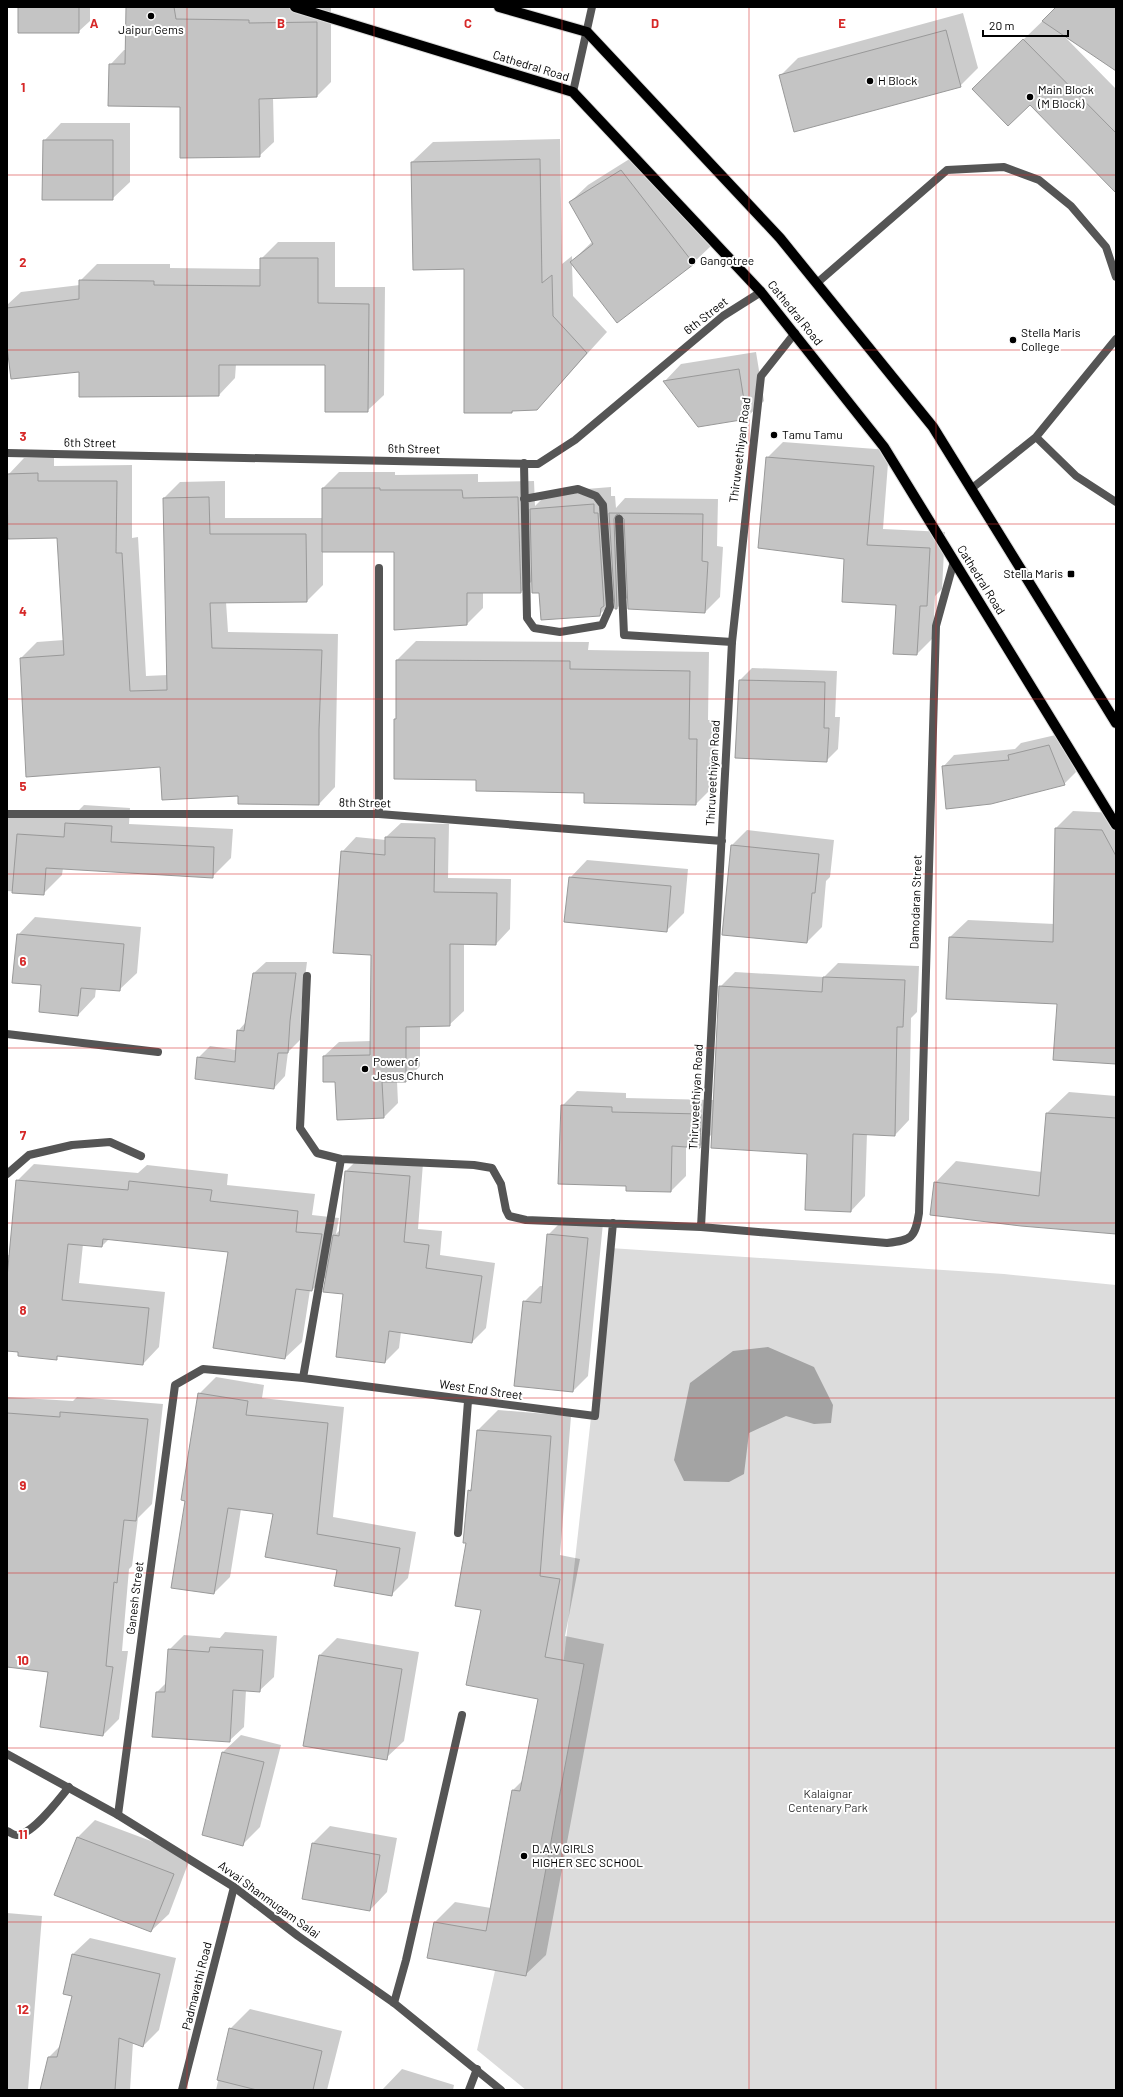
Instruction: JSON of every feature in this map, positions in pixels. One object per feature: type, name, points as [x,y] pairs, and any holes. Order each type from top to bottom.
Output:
[{"type":"main road","name":"Cathedral Road","points":[[295,7],[573,92],[761,292],[884,447],[1116,825]]},
{"type":"main road","points":[[498,7],[587,32],[780,238],[933,427],[1116,723]]},
{"type":"street","points":[[573,92],[592,7]]},
{"type":"street","points":[[817,283],[947,170],[1004,167],[1039,180],[1071,206],[1106,247],[1116,277]]},
{"type":"street","name":"6th Street","points":[[7,453],[538,464],[575,440],[723,316],[761,292]]},
{"type":"street","name":"Thiruveethiyan Road","points":[[701,1227],[732,642],[761,376],[795,333]]},
{"type":"street","points":[[971,489],[1036,437],[1116,339]]},
{"type":"street","points":[[1036,437],[1076,476],[1116,502]]},
{"type":"street","points":[[524,463],[524,499],[527,618],[534,628],[560,632],[602,625],[610,607],[603,505],[596,496],[578,489],[524,499]]},
{"type":"street","points":[[620,519],[624,635],[732,642]]},
{"type":"street","name":"Damodaran Street","points":[[701,1227],[887,1243],[906,1241],[916,1230],[919,1213],[936,626],[954,561]]},
{"type":"street","points":[[379,568],[379,814]]},
{"type":"street","name":"8th Street","points":[[7,814],[379,814],[722,841]]},
{"type":"street","points":[[307,976],[300,1128],[317,1153],[341,1159],[474,1165],[492,1168],[501,1184],[506,1210],[509,1216],[526,1220],[701,1227]]},
{"type":"street","points":[[7,1034],[158,1052]]},
{"type":"street","points":[[7,1174],[29,1155],[72,1144],[110,1142],[141,1156]]},
{"type":"street","points":[[302,1378],[341,1159]]},
{"type":"street","name":"West End Street","points":[[175,1385],[203,1369],[302,1378],[468,1401],[595,1416],[613,1223]]},
{"type":"street","name":"Ganesh Street","points":[[118,1815],[175,1385]]},
{"type":"street","points":[[458,1533],[468,1401]]},
{"type":"street","points":[[394,2003],[406,1960],[462,1715]]},
{"type":"street","name":"Avvai Shanmugam Salai","points":[[7,1754],[118,1815],[234,1887],[298,1936],[394,2003],[501,2090]]},
{"type":"street","points":[[7,1831],[15,1835],[24,1834],[69,1787]]},
{"type":"street","name":"Padmavathi Road","points":[[182,2090],[234,1887]]},
{"type":"street","points":[[469,2090],[477,2069]]},
{"type":"green space","name":"Kalaignar Centenary Park","points":[[610,1248],[1004,1274],[1116,1285],[1116,2090],[526,2090],[477,2050],[562,1676]]},
{"type":"shaded area","points":[[768,1347],[814,1367],[833,1405],[831,1423],[814,1424],[786,1416],[749,1433],[744,1474],[729,1482],[684,1481],[674,1460],[690,1383],[733,1351]]},
{"type":"building","points":[[18,7],[79,7],[79,33],[18,33]]},
{"type":"building","points":[[126,7],[174,7],[176,19],[249,20],[249,23],[317,22],[317,97],[259,99],[260,157],[180,158],[180,107],[108,106],[109,64],[125,64]]},
{"type":"building","points":[[1056,7],[1116,7],[1116,71],[1042,21]]},
{"type":"building","name":"H Block","points":[[946,30],[961,87],[794,132],[779,75]]},
{"type":"building","name":"Main Block (M Block)","points":[[1023,39],[1116,133],[1116,193],[1030,105],[1008,126],[972,89]]},
{"type":"building","points":[[43,140],[113,140],[113,200],[42,200]]},
{"type":"building","points":[[540,159],[542,283],[552,275],[553,316],[587,353],[537,410],[512,411],[512,413],[464,413],[464,269],[413,270],[411,162]]},
{"type":"building","points":[[621,170],[694,264],[617,323],[570,262],[593,244],[569,202]]},
{"type":"building","points":[[260,258],[318,258],[318,303],[369,304],[368,412],[325,412],[325,365],[219,365],[219,396],[79,397],[79,372],[11,379],[7,347],[7,308],[79,299],[79,280],[154,281],[154,285],[260,286]]},
{"type":"building","points":[[739,369],[747,419],[698,427],[663,381]]},
{"type":"building","points":[[766,457],[874,466],[867,545],[930,548],[927,606],[920,606],[917,655],[893,654],[896,605],[842,602],[844,559],[758,548]]},
{"type":"building","points":[[38,473],[38,481],[117,481],[116,553],[122,553],[130,691],[167,690],[163,498],[209,497],[210,534],[306,534],[307,602],[210,603],[212,648],[322,650],[319,729],[319,805],[238,804],[238,796],[162,800],[160,767],[26,777],[20,658],[64,655],[57,538],[8,539],[7,474]]},
{"type":"building","points":[[322,488],[462,490],[463,498],[518,497],[521,593],[467,593],[467,625],[394,630],[394,552],[322,552]]},
{"type":"building","points":[[594,504],[594,513],[598,513],[604,606],[601,608],[600,616],[541,620],[539,593],[532,593],[530,509]]},
{"type":"building","points":[[609,513],[703,514],[702,561],[708,562],[705,613],[628,609],[624,519],[619,514],[616,515],[614,519],[617,609],[615,609]]},
{"type":"building","points":[[396,660],[570,661],[570,669],[690,671],[689,739],[697,739],[696,805],[584,803],[584,793],[476,791],[476,780],[394,779]]},
{"type":"building","points":[[739,680],[825,682],[824,728],[829,728],[827,762],[735,758]]},
{"type":"building","points":[[1049,745],[1065,785],[991,804],[946,809],[942,766],[1009,760],[1008,755]]},
{"type":"building","points":[[65,823],[112,826],[111,842],[214,847],[213,878],[46,868],[44,895],[12,893],[17,834],[64,837]]},
{"type":"building","points":[[1055,828],[1102,830],[1116,856],[1116,1064],[1053,1060],[1057,1004],[946,999],[949,937],[1053,942]]},
{"type":"building","points":[[385,837],[435,838],[434,892],[497,893],[496,945],[450,944],[450,1026],[406,1027],[406,1082],[382,1082],[384,1118],[337,1120],[335,1082],[323,1082],[323,1056],[370,1055],[371,955],[333,953],[341,851],[385,855]]},
{"type":"building","points":[[731,845],[819,854],[815,893],[812,893],[807,943],[722,935]]},
{"type":"building","points":[[569,877],[671,886],[667,932],[564,922]]},
{"type":"building","points":[[17,934],[124,944],[120,991],[81,988],[78,1016],[39,1012],[41,985],[12,983]]},
{"type":"building","points":[[253,973],[296,973],[288,1053],[278,1053],[274,1089],[195,1079],[197,1057],[235,1062],[237,1030],[244,1031]]},
{"type":"building","points":[[823,977],[905,980],[903,1027],[897,1027],[895,1136],[853,1134],[851,1212],[805,1210],[807,1154],[711,1148],[719,986],[822,992]]},
{"type":"building","points":[[561,1105],[612,1107],[612,1112],[701,1114],[700,1148],[672,1146],[671,1192],[626,1191],[626,1186],[558,1184]]},
{"type":"building","points":[[1046,1113],[1116,1118],[1116,1234],[1021,1226],[930,1215],[934,1182],[1039,1196]]},
{"type":"building","points":[[345,1171],[410,1176],[404,1242],[429,1245],[426,1268],[482,1276],[472,1343],[389,1331],[385,1363],[336,1357],[343,1294],[323,1292],[333,1235],[339,1236]]},
{"type":"building","points":[[16,1180],[128,1190],[129,1181],[212,1190],[210,1201],[298,1211],[296,1232],[322,1234],[312,1291],[296,1289],[285,1359],[213,1348],[228,1252],[103,1239],[102,1247],[68,1244],[62,1300],[149,1308],[143,1365],[57,1356],[57,1360],[18,1356],[18,1352],[7,1351],[7,1278]]},
{"type":"building","points":[[547,1234],[588,1238],[573,1392],[514,1386],[523,1301],[541,1303]]},
{"type":"building","points":[[198,1393],[248,1401],[246,1415],[328,1423],[317,1534],[400,1548],[392,1596],[334,1586],[337,1570],[265,1557],[273,1514],[228,1508],[214,1594],[171,1588],[185,1501],[181,1500]]},
{"type":"building","points":[[60,1412],[148,1419],[136,1521],[124,1520],[117,1583],[114,1582],[106,1666],[113,1667],[103,1736],[40,1727],[48,1672],[7,1667],[7,1413],[60,1417]]},
{"type":"building","points":[[477,1430],[551,1436],[540,1576],[560,1579],[545,1657],[584,1664],[526,1976],[427,1958],[434,1922],[486,1931],[512,1790],[520,1791],[538,1699],[466,1685],[481,1610],[455,1606],[466,1543],[463,1543],[468,1490],[471,1491]]},
{"type":"building","points":[[210,1647],[263,1650],[260,1692],[233,1690],[230,1742],[152,1737],[156,1692],[165,1692],[168,1649],[209,1652]]},
{"type":"building","points":[[319,1655],[402,1669],[387,1760],[303,1746]]},
{"type":"building","points":[[222,1752],[264,1762],[243,1846],[202,1835]]},
{"type":"building","points":[[77,1837],[174,1874],[151,1932],[54,1895]]},
{"type":"building","points":[[312,1843],[380,1855],[370,1911],[302,1899]]},
{"type":"building","points":[[72,1954],[160,1974],[143,2047],[119,2038],[115,2090],[40,2090],[48,2057],[57,2057],[72,1996],[63,1994]]},
{"type":"building","points":[[229,2028],[322,2051],[313,2090],[257,2090],[217,2080]]},
{"type":"place","name":"Jaipur Gems","points":[[151,16]]},
{"type":"place","name":"H Block","points":[[870,81]]},
{"type":"place","name":"Main Block (M Block)","points":[[1030,97]]},
{"type":"place","name":"Gangotree","points":[[692,261]]},
{"type":"place","name":"Stella Maris College","points":[[1013,340]]},
{"type":"place","name":"Tamu Tamu","points":[[774,435]]},
{"type":"place","name":"Stella Maris","points":[[1071,574]]},
{"type":"place","name":"Power of Jesus Church","points":[[365,1069]]},
{"type":"place","name":"D.A.V GIRLS HIGHER SEC SCHOOL","points":[[524,1856]]}]
